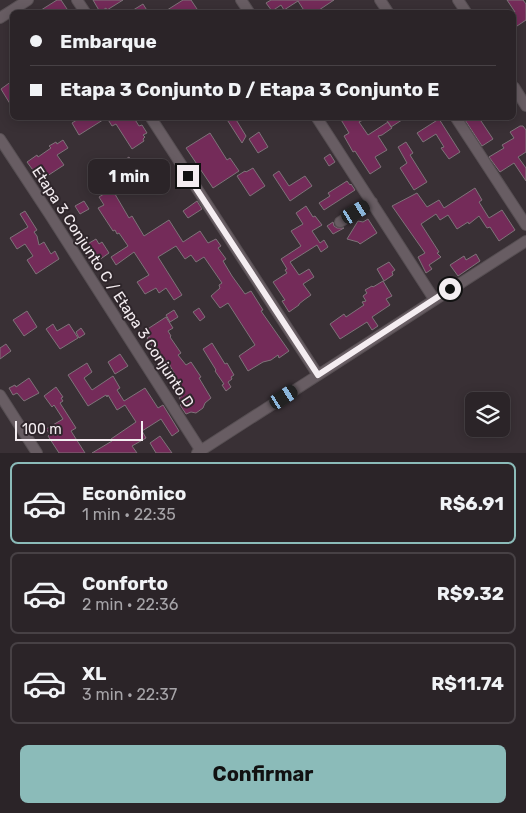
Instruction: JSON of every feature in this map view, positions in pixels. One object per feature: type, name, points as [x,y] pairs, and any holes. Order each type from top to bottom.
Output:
[{"type":"street","points":[[12,10],[28,0]]},
{"type":"street","points":[[516,90],[526,106]]},
{"type":"street","points":[[152,120],[318,375]]},
{"type":"street","points":[[318,120],[434,299]]},
{"type":"street","points":[[457,120],[526,225]]},
{"type":"street","name":"Etapa 3 Conjunto C / Etapa 3 Conjunto D","points":[[0,139],[199,452]]},
{"type":"street","points":[[340,222],[372,202]]},
{"type":"street","points":[[199,452],[526,241]]},
{"type":"street","points":[[0,395],[37,453]]},
{"type":"building","points":[[57,0],[61,0],[68,10],[41,10]]},
{"type":"building","points":[[93,0],[123,0],[107,10],[106,8],[99,10]]},
{"type":"building","points":[[183,0],[191,0],[198,10],[167,10]]},
{"type":"building","points":[[271,0],[334,0],[319,10],[304,10],[298,1],[284,10],[281,5],[271,10],[266,3]]},
{"type":"building","points":[[507,0],[523,0],[526,4],[526,20],[516,27],[516,10],[514,10]]},
{"type":"building","points":[[143,4],[147,10],[133,10]]},
{"type":"building","points":[[10,82],[10,104],[1,89]]},
{"type":"building","points":[[77,120],[103,120],[79,135],[72,123]]},
{"type":"building","points":[[108,120],[135,120],[139,126],[142,125],[147,133],[143,135],[145,137],[144,141],[132,149],[116,124],[112,126]]},
{"type":"building","points":[[227,120],[236,120],[246,136],[242,143]]},
{"type":"building","points":[[341,120],[363,120],[359,122],[368,135],[388,122],[392,128],[378,136],[387,150],[375,157],[381,167],[370,174],[355,151],[353,152],[344,136],[349,133]]},
{"type":"building","points":[[386,120],[402,120],[391,127]]},
{"type":"building","points":[[440,120],[460,152],[449,159],[441,148],[444,147],[436,134],[423,142],[417,133]]},
{"type":"building","points":[[465,120],[480,120],[493,139],[482,146]]},
{"type":"building","points":[[523,126],[526,130],[526,152],[518,157],[526,168],[526,181],[514,163],[500,172],[489,157],[504,148],[502,145],[514,138],[510,132]]},
{"type":"building","points":[[259,132],[268,147],[258,153],[249,139]]},
{"type":"building","points":[[210,133],[227,160],[230,158],[239,171],[213,188],[186,148]]},
{"type":"building","points":[[63,140],[68,148],[57,155],[64,165],[41,180],[27,162],[51,148],[49,146]]},
{"type":"building","points":[[406,142],[413,153],[410,155],[427,182],[414,190],[400,168],[407,163],[398,147]]},
{"type":"building","points":[[330,154],[335,162],[329,166],[324,158]]},
{"type":"building","points":[[129,157],[134,166],[131,168],[139,179],[127,187],[114,167]]},
{"type":"building","points":[[97,162],[103,171],[96,175],[90,166]]},
{"type":"building","points":[[253,168],[265,186],[250,196],[237,176]]},
{"type":"building","points":[[279,171],[289,186],[305,176],[312,186],[290,201],[273,175]]},
{"type":"building","points":[[347,181],[355,190],[324,210],[319,203],[330,196],[328,193]]},
{"type":"building","points":[[475,188],[482,200],[479,202],[489,218],[502,210],[515,230],[499,241],[490,227],[487,228],[479,216],[469,224],[468,222],[457,229],[448,215],[440,220],[436,214],[421,224],[441,257],[429,265],[432,269],[426,273],[418,257],[425,253],[392,206],[417,193],[427,207],[439,200],[444,208]]},
{"type":"building","points":[[112,189],[129,218],[132,216],[144,236],[169,220],[183,242],[200,231],[208,243],[216,239],[221,246],[218,248],[226,259],[223,261],[232,276],[245,294],[251,291],[263,310],[261,311],[289,351],[279,358],[278,355],[248,371],[239,356],[255,345],[228,303],[220,308],[211,296],[220,288],[219,285],[222,283],[204,257],[196,262],[191,255],[185,259],[176,246],[158,257],[182,295],[174,300],[166,288],[159,293],[156,288],[145,294],[137,282],[149,275],[134,252],[116,265],[111,257],[128,246],[119,233],[117,234],[115,230],[113,231],[98,208],[104,205],[99,197]]},
{"type":"building","points":[[84,201],[89,209],[80,214],[75,206]]},
{"type":"building","points":[[197,201],[202,209],[188,218],[183,211]]},
{"type":"building","points":[[306,206],[313,217],[315,216],[322,225],[312,231],[320,243],[324,240],[328,247],[321,252],[317,245],[290,262],[299,275],[309,269],[314,277],[303,284],[311,295],[289,312],[282,301],[285,300],[273,282],[287,273],[285,270],[287,269],[281,259],[301,246],[291,231],[303,224],[296,213]]},
{"type":"building","points":[[25,211],[37,230],[34,232],[39,245],[44,242],[51,254],[55,251],[59,259],[36,274],[27,260],[33,256],[25,244],[17,249],[10,238],[28,227],[20,214]]},
{"type":"building","points":[[368,219],[377,233],[360,244],[347,239],[358,221],[363,222]]},
{"type":"building","points":[[333,222],[337,228],[344,228],[333,234],[327,226]]},
{"type":"building","points":[[96,239],[99,244],[102,242],[109,253],[92,265],[85,253],[84,246]]},
{"type":"building","points":[[476,254],[480,261],[458,276],[450,265],[464,256],[466,260]]},
{"type":"building","points":[[389,262],[395,270],[392,272],[393,275],[384,281],[377,269]]},
{"type":"building","points":[[383,281],[392,296],[386,299],[390,305],[372,317],[378,326],[372,330],[367,322],[340,339],[330,324],[344,314],[346,317],[364,305],[362,302],[366,301],[363,296],[367,293],[365,290]]},
{"type":"building","points":[[199,308],[205,317],[200,321],[193,312]]},
{"type":"building","points":[[174,310],[178,317],[170,322],[166,315]]},
{"type":"building","points":[[27,311],[37,327],[24,336],[13,320]]},
{"type":"building","points":[[166,317],[173,328],[168,331],[170,337],[181,353],[178,355],[186,365],[191,362],[211,398],[196,413],[186,414],[180,405],[183,403],[179,398],[182,396],[169,376],[174,373],[168,362],[162,365],[147,338],[150,336],[146,330]]},
{"type":"building","points":[[53,324],[57,331],[69,324],[78,338],[60,349],[46,329]]},
{"type":"building","points":[[81,328],[85,334],[79,338],[76,332]]},
{"type":"building","points":[[212,343],[234,375],[228,382],[231,387],[226,391],[222,385],[224,384],[203,349]]},
{"type":"building","points":[[6,344],[11,351],[0,359],[0,348]]},
{"type":"building","points":[[120,354],[128,366],[115,374],[108,362]]},
{"type":"building","points":[[87,363],[92,372],[84,378],[92,390],[113,376],[120,388],[117,390],[124,401],[145,388],[158,408],[163,405],[179,431],[172,436],[161,419],[142,431],[146,438],[132,446],[137,453],[92,453],[112,441],[111,439],[136,422],[125,405],[117,410],[108,395],[88,406],[68,375]]},
{"type":"building","points":[[29,378],[39,393],[24,401],[17,393],[13,395],[9,388],[15,385],[16,387]]},
{"type":"building","points":[[56,387],[63,397],[61,398],[63,401],[60,403],[76,428],[71,431],[85,453],[59,453],[48,436],[50,434],[46,429],[63,419],[54,405],[52,407],[44,396]]},
{"type":"building","points":[[160,436],[172,453],[156,453],[150,443]]},
{"type":"route","points":[[188,176],[318,375],[450,289]]}]
